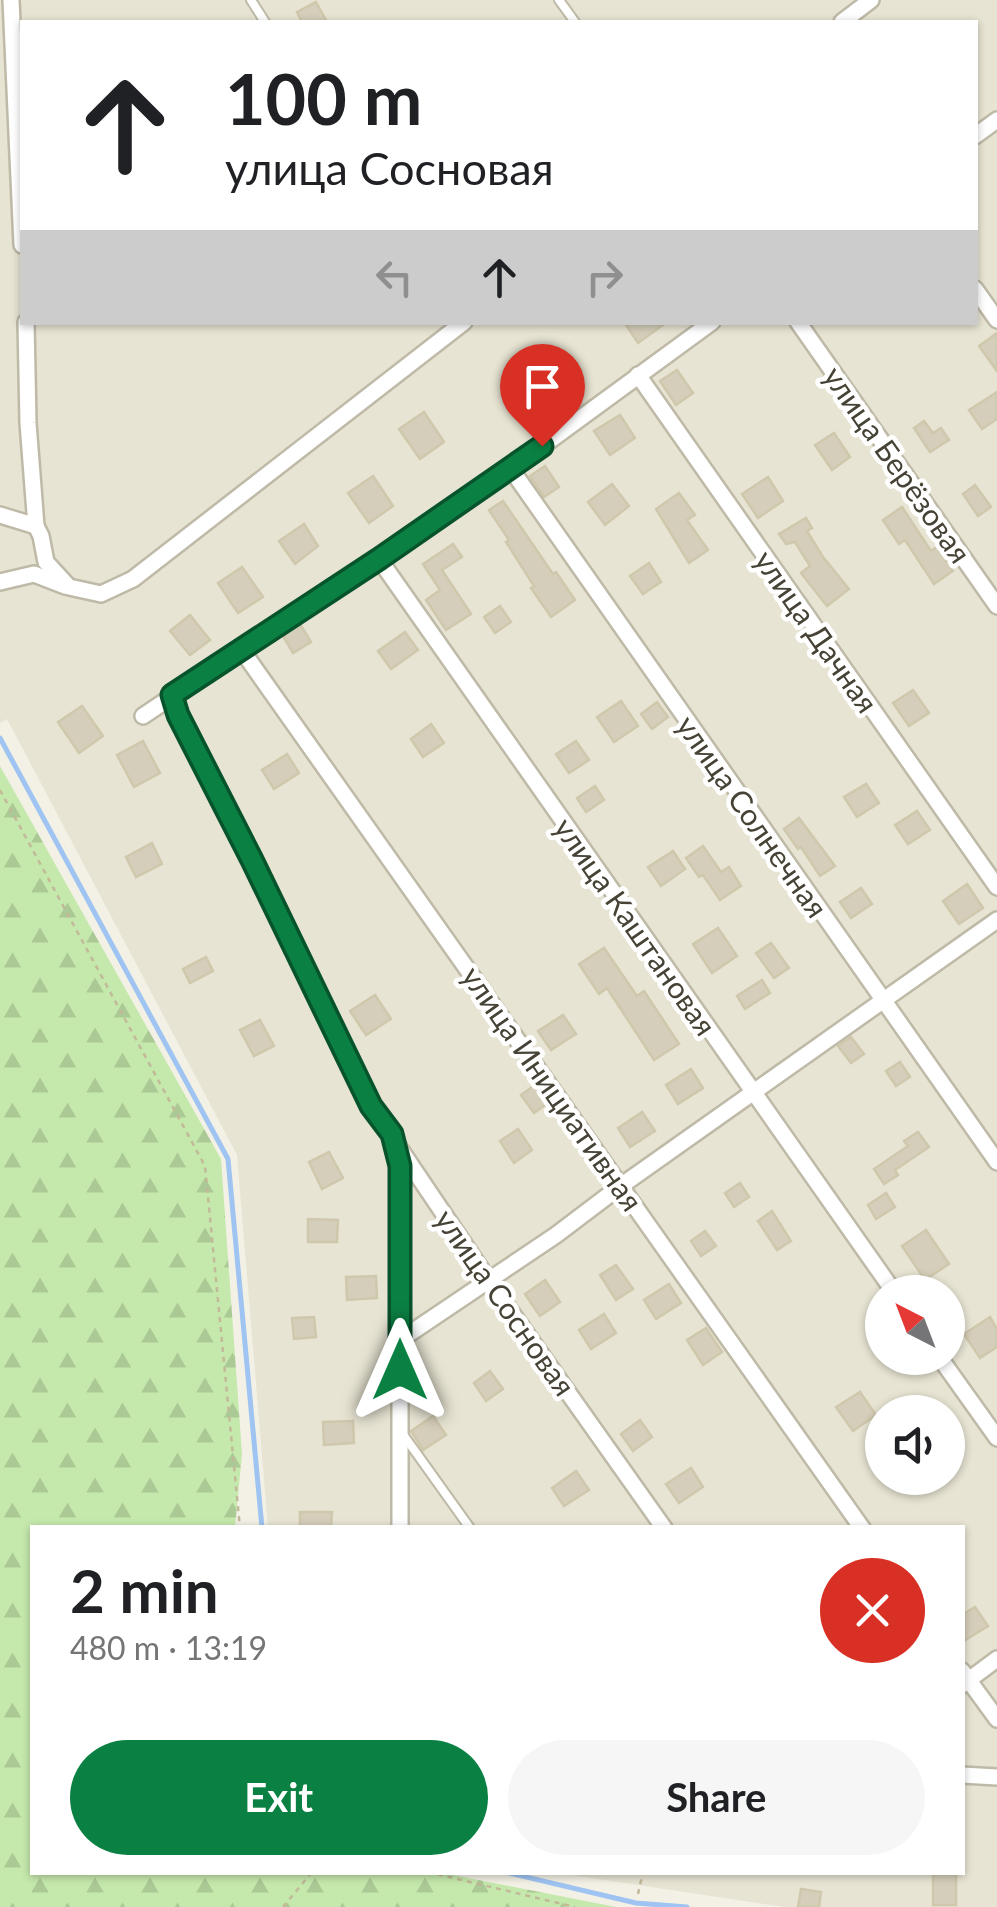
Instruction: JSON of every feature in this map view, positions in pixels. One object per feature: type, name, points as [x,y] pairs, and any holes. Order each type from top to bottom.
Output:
[{"type":"street","points":[[11,0],[20,200]]},
{"type":"street","points":[[845,20],[871,0]]},
{"type":"street","points":[[978,293],[997,320]]},
{"type":"street","points":[[26,325],[36,526],[46,562],[69,587]]},
{"type":"street","points":[[0,582],[34,574],[101,594],[133,579],[458,325]]},
{"type":"street","points":[[143,716],[510,469],[708,325]]},
{"type":"street","name":"улица Берёзовая","points":[[800,325],[997,606]]},
{"type":"street","name":"улица Дачная","points":[[638,375],[997,886]]},
{"type":"street","name":"улица Солнечная","points":[[510,469],[997,1162]]},
{"type":"street","points":[[0,515],[36,526]]},
{"type":"street","name":"улица Каштановая","points":[[379,559],[882,1275]]},
{"type":"street","name":"улица Инициативная","points":[[241,649],[860,1525]]},
{"type":"street","name":"улица Сосновая","points":[[172,695],[178,715],[371,1106],[662,1525]]},
{"type":"street","points":[[400,1340],[556,1235],[997,920]]},
{"type":"street","points":[[392,1134],[400,1166],[400,1525]]},
{"type":"street","points":[[952,1375],[997,1438]]},
{"type":"street","points":[[997,1659],[965,1679],[997,1719]]},
{"type":"street","points":[[965,1775],[997,1777]]},
{"type":"lane","points":[[400,1429],[468,1525]]},
{"type":"path","points":[[0,790],[205,1166],[240,1525]]},
{"type":"path","points":[[283,1907],[310,1875]]},
{"type":"path","points":[[441,1875],[575,1907]]},
{"type":"path","points":[[638,1894],[642,1875]]},
{"type":"shaded area","points":[[0,0],[997,0],[997,1907],[784,1907],[571,1875],[965,1875],[965,1525],[268,1525],[237,1155],[7,719],[0,723]]},
{"type":"green space","points":[[0,766],[221,1159],[242,1454],[235,1525],[30,1525],[30,1875],[453,1875],[616,1907],[0,1907]]},
{"type":"building","points":[[316,2],[326,20],[301,20],[297,12]]},
{"type":"building","points":[[626,325],[663,325],[638,343]]},
{"type":"building","points":[[997,333],[997,371],[979,346]]},
{"type":"building","points":[[677,370],[693,393],[676,405],[660,381]]},
{"type":"building","points":[[997,392],[997,419],[982,429],[969,410]]},
{"type":"building","points":[[424,412],[444,442],[420,459],[399,429]]},
{"type":"building","points":[[620,415],[635,438],[610,455],[594,431]]},
{"type":"building","points":[[924,421],[933,433],[941,428],[949,440],[930,452],[914,428]]},
{"type":"building","points":[[834,433],[850,457],[832,470],[815,445]]},
{"type":"building","points":[[545,466],[559,487],[544,497],[530,476]]},
{"type":"building","points":[[373,476],[393,506],[369,523],[348,493]]},
{"type":"building","points":[[768,477],[783,501],[758,518],[742,494]]},
{"type":"building","points":[[612,484],[629,506],[605,525],[588,502]]},
{"type":"building","points":[[975,485],[991,507],[978,516],[963,494]]},
{"type":"building","points":[[679,493],[695,515],[687,520],[708,550],[689,563],[656,509]]},
{"type":"building","points":[[503,501],[575,600],[551,617],[489,510]]},
{"type":"building","points":[[902,507],[931,551],[937,547],[953,571],[934,584],[905,540],[899,544],[883,520]]},
{"type":"building","points":[[806,518],[812,528],[807,531],[849,589],[827,606],[801,573],[810,566],[795,542],[786,544],[779,534]]},
{"type":"building","points":[[304,524],[318,546],[295,564],[279,541]]},
{"type":"building","points":[[453,544],[462,557],[442,570],[471,614],[446,630],[426,600],[440,590],[423,564]]},
{"type":"building","points":[[649,563],[661,582],[643,594],[630,576]]},
{"type":"building","points":[[242,567],[263,597],[238,613],[218,583]]},
{"type":"building","points":[[500,606],[511,622],[495,633],[484,617]]},
{"type":"building","points":[[190,615],[210,640],[190,655],[170,631]]},
{"type":"building","points":[[300,624],[311,642],[293,653],[283,636]]},
{"type":"building","points":[[405,632],[418,650],[391,669],[378,651]]},
{"type":"building","points":[[913,690],[929,713],[909,726],[893,703]]},
{"type":"building","points":[[621,701],[638,726],[614,742],[597,717]]},
{"type":"building","points":[[657,702],[668,717],[652,729],[641,714]]},
{"type":"building","points":[[82,706],[103,736],[79,753],[58,722]]},
{"type":"building","points":[[431,724],[444,743],[423,757],[411,739]]},
{"type":"building","points":[[143,741],[160,773],[134,787],[117,755]]},
{"type":"building","points":[[576,741],[589,760],[569,773],[556,754]]},
{"type":"building","points":[[287,754],[299,773],[274,789],[262,770]]},
{"type":"building","points":[[866,784],[879,803],[857,817],[844,797]]},
{"type":"building","points":[[595,786],[604,800],[586,812],[577,798]]},
{"type":"building","points":[[917,811],[930,830],[908,844],[895,825]]},
{"type":"building","points":[[799,818],[835,866],[820,876],[784,829]]},
{"type":"building","points":[[152,843],[162,864],[136,877],[126,857]]},
{"type":"building","points":[[703,846],[721,872],[729,867],[741,886],[720,900],[686,858]]},
{"type":"building","points":[[673,851],[685,869],[661,886],[648,867]]},
{"type":"building","points":[[967,884],[983,908],[959,924],[943,901]]},
{"type":"building","points":[[861,888],[872,904],[851,918],[840,902]]},
{"type":"building","points":[[718,928],[737,956],[712,973],[693,944]]},
{"type":"building","points":[[771,943],[789,968],[774,978],[756,953]]},
{"type":"building","points":[[604,948],[637,996],[644,991],[679,1044],[654,1060],[607,988],[599,994],[579,964]]},
{"type":"building","points":[[206,957],[213,971],[190,983],[183,969]]},
{"type":"building","points":[[762,980],[770,993],[745,1009],[737,996]]},
{"type":"building","points":[[375,995],[391,1019],[366,1035],[350,1011]]},
{"type":"building","points":[[563,1015],[576,1034],[551,1050],[538,1031]]},
{"type":"building","points":[[260,1020],[274,1046],[254,1056],[240,1030]]},
{"type":"building","points":[[851,1037],[864,1054],[851,1063],[838,1046]]},
{"type":"building","points":[[900,1062],[910,1077],[896,1086],[886,1071]]},
{"type":"building","points":[[691,1069],[703,1088],[678,1104],[666,1085]]},
{"type":"building","points":[[535,1085],[548,1103],[534,1113],[521,1095]]},
{"type":"building","points":[[642,1112],[655,1131],[630,1147],[618,1128]]},
{"type":"building","points":[[518,1129],[532,1150],[514,1163],[500,1141]]},
{"type":"building","points":[[918,1132],[929,1147],[895,1170],[898,1175],[884,1184],[874,1169],[908,1146],[904,1141]]},
{"type":"building","points":[[329,1152],[343,1178],[322,1189],[309,1162]]},
{"type":"building","points":[[740,1183],[749,1197],[734,1207],[725,1193]]},
{"type":"building","points":[[886,1193],[895,1207],[876,1219],[868,1205]]},
{"type":"building","points":[[772,1211],[791,1241],[777,1250],[758,1221]]},
{"type":"building","points":[[308,1219],[338,1220],[337,1242],[308,1242]]},
{"type":"building","points":[[926,1230],[949,1264],[932,1275],[922,1275],[902,1246]]},
{"type":"building","points":[[705,1231],[716,1246],[701,1256],[691,1241]]},
{"type":"building","points":[[616,1265],[633,1289],[616,1300],[600,1275]]},
{"type":"building","points":[[376,1276],[377,1298],[347,1300],[346,1277]]},
{"type":"building","points":[[545,1280],[560,1302],[540,1316],[525,1294]]},
{"type":"building","points":[[669,1284],[681,1303],[656,1319],[644,1300]]},
{"type":"building","points":[[604,1314],[616,1333],[591,1349],[579,1330]]},
{"type":"building","points":[[314,1317],[316,1337],[294,1339],[292,1318]]},
{"type":"building","points":[[990,1317],[997,1329],[997,1347],[980,1358],[965,1333]]},
{"type":"building","points":[[706,1328],[722,1352],[703,1365],[687,1340]]},
{"type":"building","points":[[490,1371],[503,1389],[486,1401],[474,1383]]},
{"type":"building","points":[[860,1392],[865,1399],[865,1423],[853,1431],[836,1407]]},
{"type":"building","points":[[433,1416],[446,1435],[423,1450],[411,1431]]},
{"type":"building","points":[[640,1420],[652,1437],[633,1451],[621,1434]]},
{"type":"building","points":[[353,1421],[354,1443],[324,1445],[323,1422]]},
{"type":"building","points":[[691,1468],[703,1487],[679,1503],[666,1484]]},
{"type":"building","points":[[576,1471],[589,1490],[564,1506],[552,1488]]},
{"type":"building","points":[[300,1512],[332,1512],[331,1525],[300,1525]]},
{"type":"building","points":[[975,1607],[988,1626],[965,1640],[965,1613]]},
{"type":"building","points":[[933,1875],[956,1875],[956,1905],[933,1905]]},
{"type":"building","points":[[801,1889],[821,1892],[819,1907],[798,1907]]},
{"type":"waterway","points":[[0,738],[228,1159],[262,1525]]},
{"type":"waterway","points":[[518,1875],[636,1903],[687,1907]]},
{"type":"route","points":[[400,1370],[400,1166],[392,1134],[371,1106],[178,715],[172,695],[542,446]]}]
